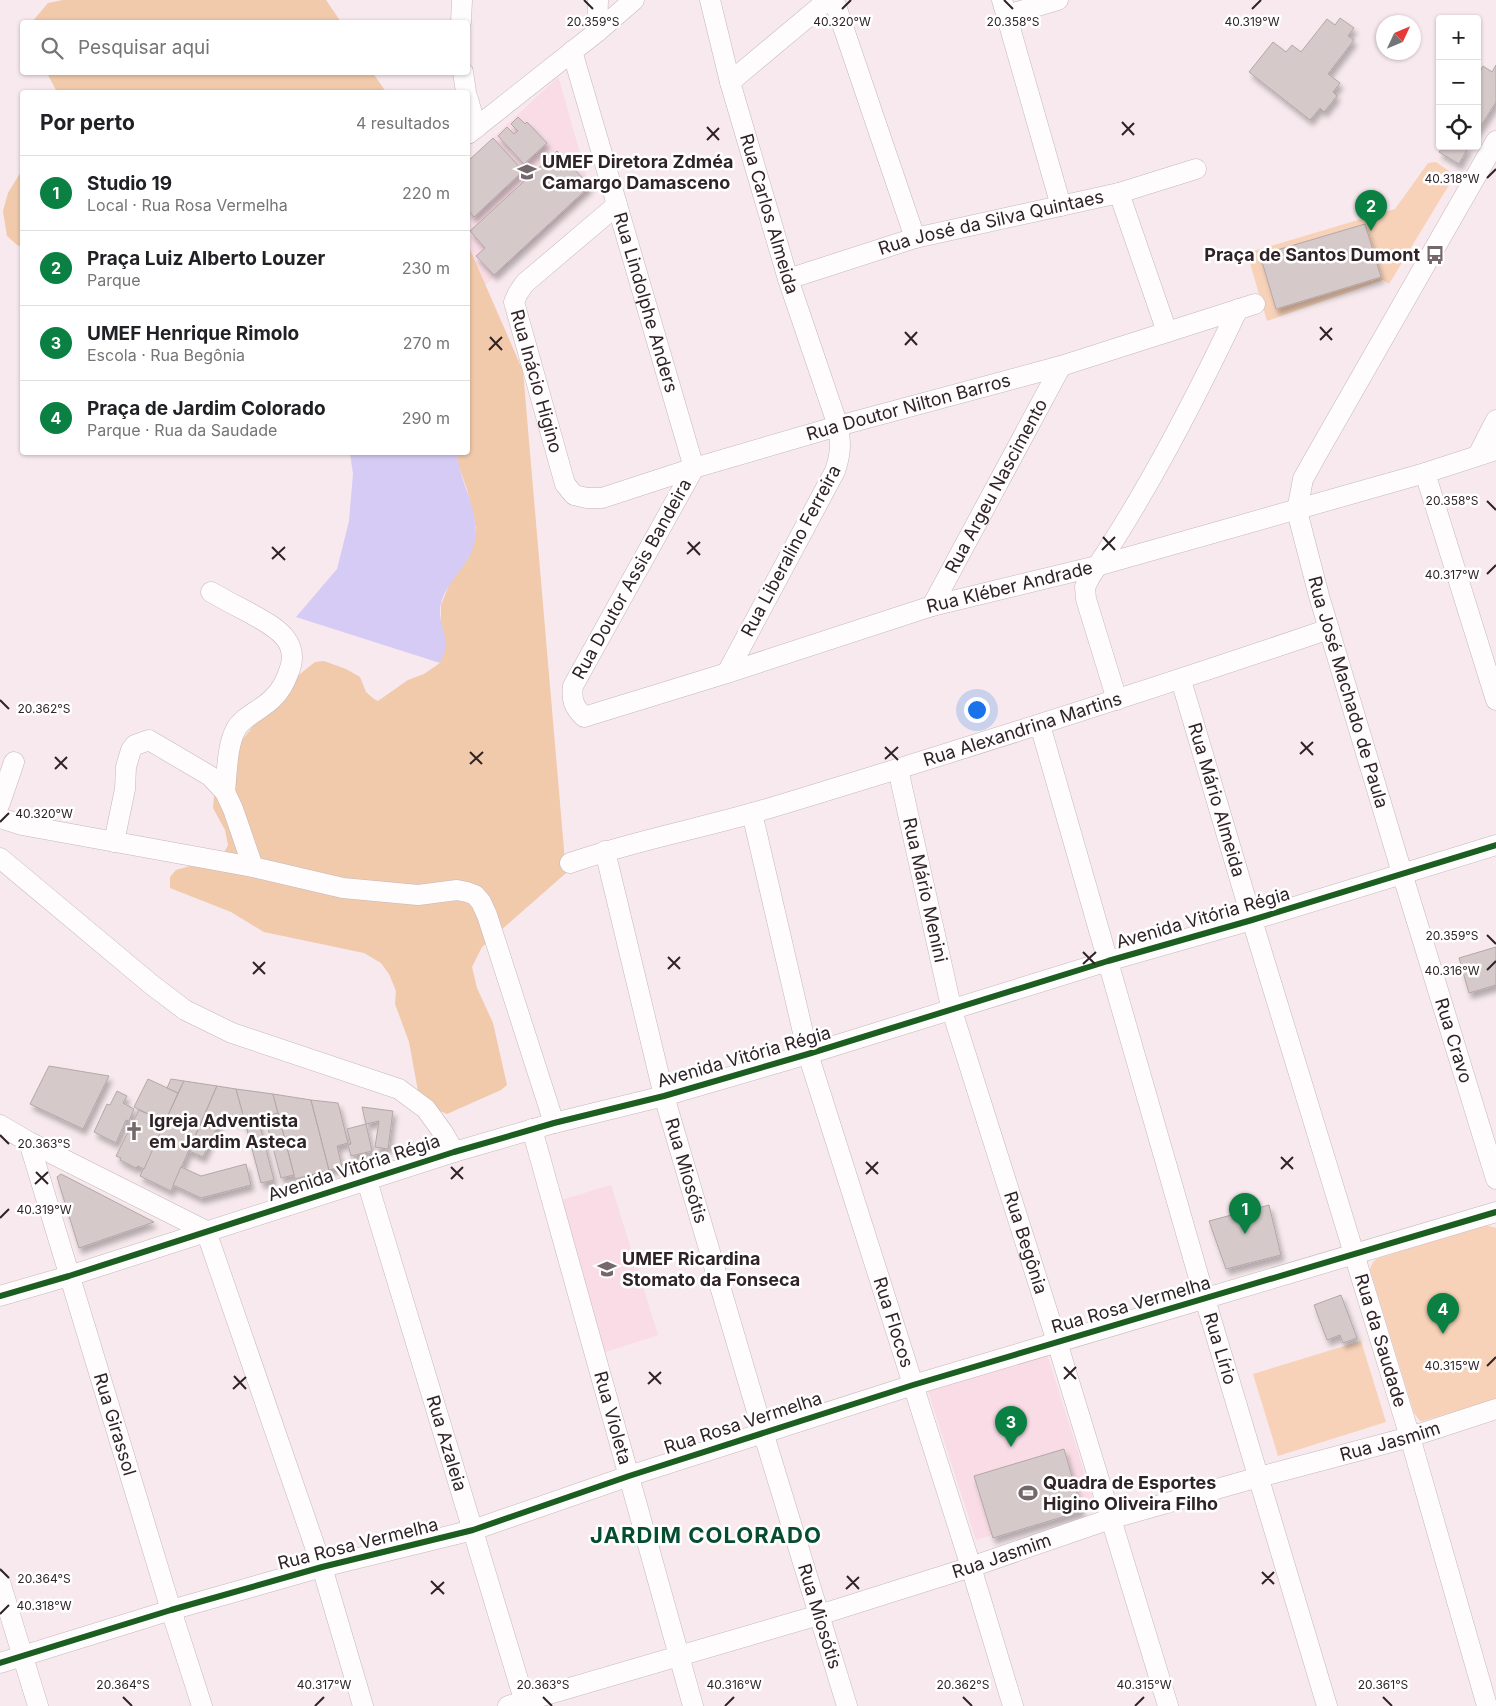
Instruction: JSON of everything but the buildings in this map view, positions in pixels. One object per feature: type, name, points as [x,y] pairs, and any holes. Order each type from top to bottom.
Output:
[{"type":"street","points":[[461,20],[462,0]]},
{"type":"street","points":[[597,32],[598,0]]},
{"type":"street","points":[[472,131],[597,32],[634,0]]},
{"type":"street","name":"Rua Carlos Almeida","points":[[710,0],[730,82],[788,280],[838,426]]},
{"type":"street","points":[[730,82],[828,0]]},
{"type":"street","points":[[834,0],[915,238]]},
{"type":"street","points":[[1058,0],[1004,8],[1061,206]]},
{"type":"street","name":"Rua Lindolphe Anders","points":[[572,51],[694,468]]},
{"type":"street","points":[[463,75],[466,90]]},
{"type":"street","points":[[470,115],[472,131]]},
{"type":"street","points":[[1297,510],[1303,479],[1489,170],[1496,141]]},
{"type":"street","name":"Rua José da Silva Quintaes","points":[[788,280],[915,238],[1119,193],[1196,169]]},
{"type":"street","points":[[1119,193],[1167,332]]},
{"type":"street","name":"Rua Inácio Higino","points":[[565,484],[514,302],[526,283],[617,205]]},
{"type":"street","name":"Rua Doutor Nilton Barros","points":[[565,484],[574,496],[602,498],[694,468],[838,426],[1061,366],[1247,307],[1215,356],[1156,470],[1097,566]]},
{"type":"street","name":"Rua Argeu Nascimento","points":[[932,606],[1061,366]]},
{"type":"street","points":[[1487,452],[1496,420]]},
{"type":"street","name":"Rua Liberalino Ferreira","points":[[727,672],[835,471],[841,455],[838,426]]},
{"type":"street","name":"Rua Kléber Andrade","points":[[584,717],[932,606],[1097,566],[1425,473],[1487,452]]},
{"type":"street","name":"Rua Doutor Assis Bandeira","points":[[584,717],[576,708],[572,697],[573,686],[694,468]]},
{"type":"street","points":[[1425,473],[1496,700]]},
{"type":"street","name":"Rua José Machado de Paula","points":[[1297,510],[1329,629],[1402,873]]},
{"type":"street","points":[[1097,566],[1085,588],[1086,600],[1117,700]]},
{"type":"street","points":[[211,592],[270,624],[282,633],[293,654],[287,676],[274,698],[237,726],[231,739],[225,792]]},
{"type":"street","name":"Rua Alexandrina Martins","points":[[570,863],[604,851],[752,813],[898,769],[1181,680],[1329,629]]},
{"type":"street","name":"Rua Mário Almeida","points":[[1181,680],[1252,920]]},
{"type":"street","name":"Rua Lírio","points":[[1040,725],[1205,1298],[1327,1706]]},
{"type":"street","points":[[114,842],[125,789],[128,757],[131,750],[149,740],[210,776],[225,792],[233,809],[252,867]]},
{"type":"street","points":[[0,803],[14,762]]},
{"type":"street","name":"Rua Mário Menini","points":[[898,769],[952,1011]]},
{"type":"street","name":"Rua Flocos","points":[[752,813],[808,1054],[972,1567],[1013,1706]]},
{"type":"street","points":[[0,818],[22,825],[252,867],[343,888],[418,895],[457,890],[475,895],[481,902],[487,915],[554,1123]]},
{"type":"street","name":"Avenida Vitória Régia","points":[[0,1296],[69,1276],[454,1152],[554,1123],[664,1096],[808,1054],[952,1011],[1108,961],[1252,920],[1496,845]]},
{"type":"street","name":"Rua Miosótis","points":[[604,851],[664,1096],[763,1432],[847,1706]]},
{"type":"street","points":[[0,858],[152,985],[186,1010],[232,1033],[399,1089],[426,1109],[454,1152]]},
{"type":"street","name":"Rua Cravo","points":[[1402,873],[1496,1179]]},
{"type":"street","name":"Rua da Saudade","points":[[1252,920],[1410,1437],[1487,1706]]},
{"type":"street","name":"Rua Begônia","points":[[952,1011],[1057,1342],[1168,1706]]},
{"type":"street","points":[[0,1125],[29,1142],[206,1231],[322,1567],[363,1706]]},
{"type":"street","name":"Rua Violeta","points":[[532,1129],[693,1706]]},
{"type":"street","name":"Rua Girassol","points":[[29,1142],[170,1610],[202,1706]]},
{"type":"street","name":"Rua Azaleia","points":[[367,1181],[473,1530],[520,1704]]},
{"type":"street","name":"Rua Rosa Vermelha","points":[[0,1663],[170,1610],[322,1567],[473,1530],[763,1432],[913,1385],[1496,1212]]},
{"type":"street","name":"Rua Jasmim","points":[[520,1704],[819,1615],[972,1567],[1110,1519],[1410,1437],[1496,1409]]},
{"type":"street","points":[[0,1582],[38,1706]]},
{"type":"shaded area","points":[[63,0],[326,0],[340,20],[34,20],[48,3]]},
{"type":"shaded area","points":[[48,75],[374,75],[385,90],[56,90]]},
{"type":"shaded area","name":"UMEF Diretora Zdméa Camargo Damasceno","points":[[557,78],[559,79],[590,189],[589,192],[483,287],[470,252],[470,159]]},
{"type":"shaded area","points":[[1436,162],[1449,171],[1452,180],[1389,284],[1383,280],[1267,321],[1247,253],[1395,209],[1428,163]]},
{"type":"shaded area","points":[[20,173],[20,246],[7,236],[3,211],[8,193]]},
{"type":"shaded area","points":[[470,250],[523,371],[566,873],[482,947],[472,967],[477,988],[493,1023],[507,1085],[501,1090],[447,1114],[430,1106],[418,1091],[409,1042],[395,1004],[396,991],[389,974],[381,963],[364,953],[264,932],[231,912],[170,888],[170,877],[176,870],[222,857],[228,845],[225,830],[213,808],[216,773],[258,720],[300,674],[315,662],[324,661],[346,669],[360,677],[366,692],[378,701],[408,680],[424,674],[440,663],[441,605],[449,585],[469,557],[476,528],[467,489],[458,464],[457,455],[470,455]]},
{"type":"shaded area","points":[[350,455],[457,455],[476,530],[474,544],[469,557],[450,585],[441,603],[441,619],[446,645],[440,663],[296,617],[337,569],[349,521],[353,474]]},
{"type":"shaded area","name":"UMEF Ricardina Stomato da Fonseca","points":[[611,1185],[658,1335],[603,1353],[555,1202]]},
{"type":"shaded area","points":[[1486,1225],[1496,1228],[1496,1399],[1420,1421],[1414,1413],[1370,1270],[1371,1266],[1379,1258]]},
{"type":"shaded area","points":[[1361,1341],[1386,1422],[1278,1456],[1253,1374]]},
{"type":"shaded area","points":[[1047,1354],[1094,1503],[976,1540],[928,1391]]},
{"type":"cycle path","points":[[0,1296],[69,1276],[454,1152],[554,1123],[664,1096],[808,1054],[1108,961],[1252,920],[1496,845]]},
{"type":"cycle path","points":[[0,1663],[171,1610],[322,1567],[473,1530],[629,1476],[913,1385],[1496,1212]]},
{"type":"place","name":"UMEF Diretora Zdméa Camargo Damasceno","points":[[527,172]]},
{"type":"place","name":"Praça Luiz Alberto Louzer","points":[[1371,231]]},
{"type":"place","name":"Praça de Santos Dumont","points":[[1435,255]]},
{"type":"place","name":"Igreja Adventista em Jardim Asteca","points":[[134,1131]]},
{"type":"place","name":"Studio 19","points":[[1245,1234]]},
{"type":"place","name":"UMEF Ricardina Stomato da Fonseca","points":[[607,1269]]},
{"type":"place","name":"Praça de Jardim Colorado","points":[[1443,1334]]},
{"type":"place","name":"UMEF Henrique Rimolo","points":[[1011,1447]]},
{"type":"place","name":"Quadra de Esportes Higino Oliveira Filho","points":[[1028,1493]]},
{"type":"district","name":"JARDIM COLORADO","points":[[706,1535]]}]
